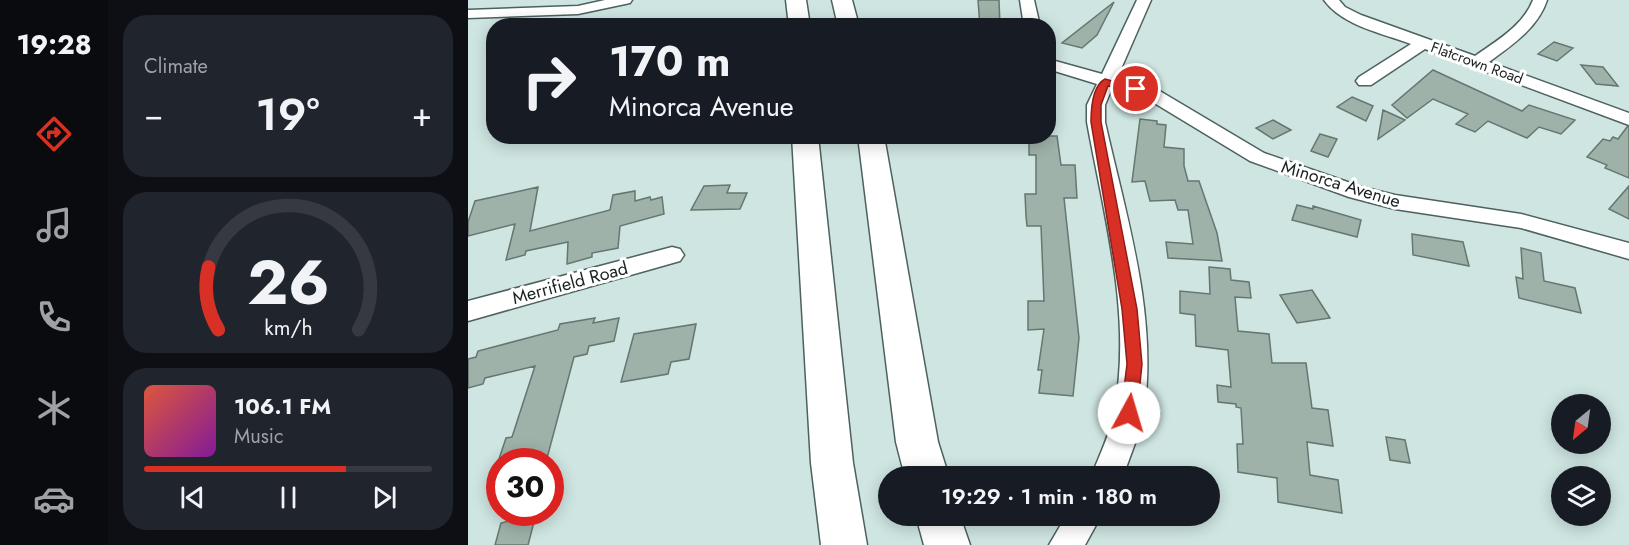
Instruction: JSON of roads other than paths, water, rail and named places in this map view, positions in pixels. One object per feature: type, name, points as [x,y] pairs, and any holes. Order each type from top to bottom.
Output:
[{"type":"highway","points":[[796,0],[799,18]]},
{"type":"highway","points":[[842,0],[847,18]]},
{"type":"highway","points":[[806,144],[832,463],[844,545]]},
{"type":"highway","points":[[872,144],[917,442],[924,466]]},
{"type":"highway","points":[[942,526],[947,545]]},
{"type":"street","points":[[468,14],[578,10],[625,0]]},
{"type":"street","points":[[1027,0],[1030,18]]},
{"type":"street","points":[[1111,466],[1129,413],[1135,364],[1122,256],[1096,122],[1096,105],[1144,0]]},
{"type":"street","name":"Flatcrown Road","points":[[1331,0],[1340,10],[1356,18],[1629,118]]},
{"type":"street","points":[[1477,63],[1529,20],[1537,10],[1540,0]]},
{"type":"street","points":[[1365,81],[1424,43]]},
{"type":"street","name":"Minorca Avenue","points":[[1056,67],[1152,94],[1257,157],[1344,188],[1395,202],[1521,221],[1629,251]]},
{"type":"street","name":"Merrifield Road","points":[[468,311],[672,255]]}]
